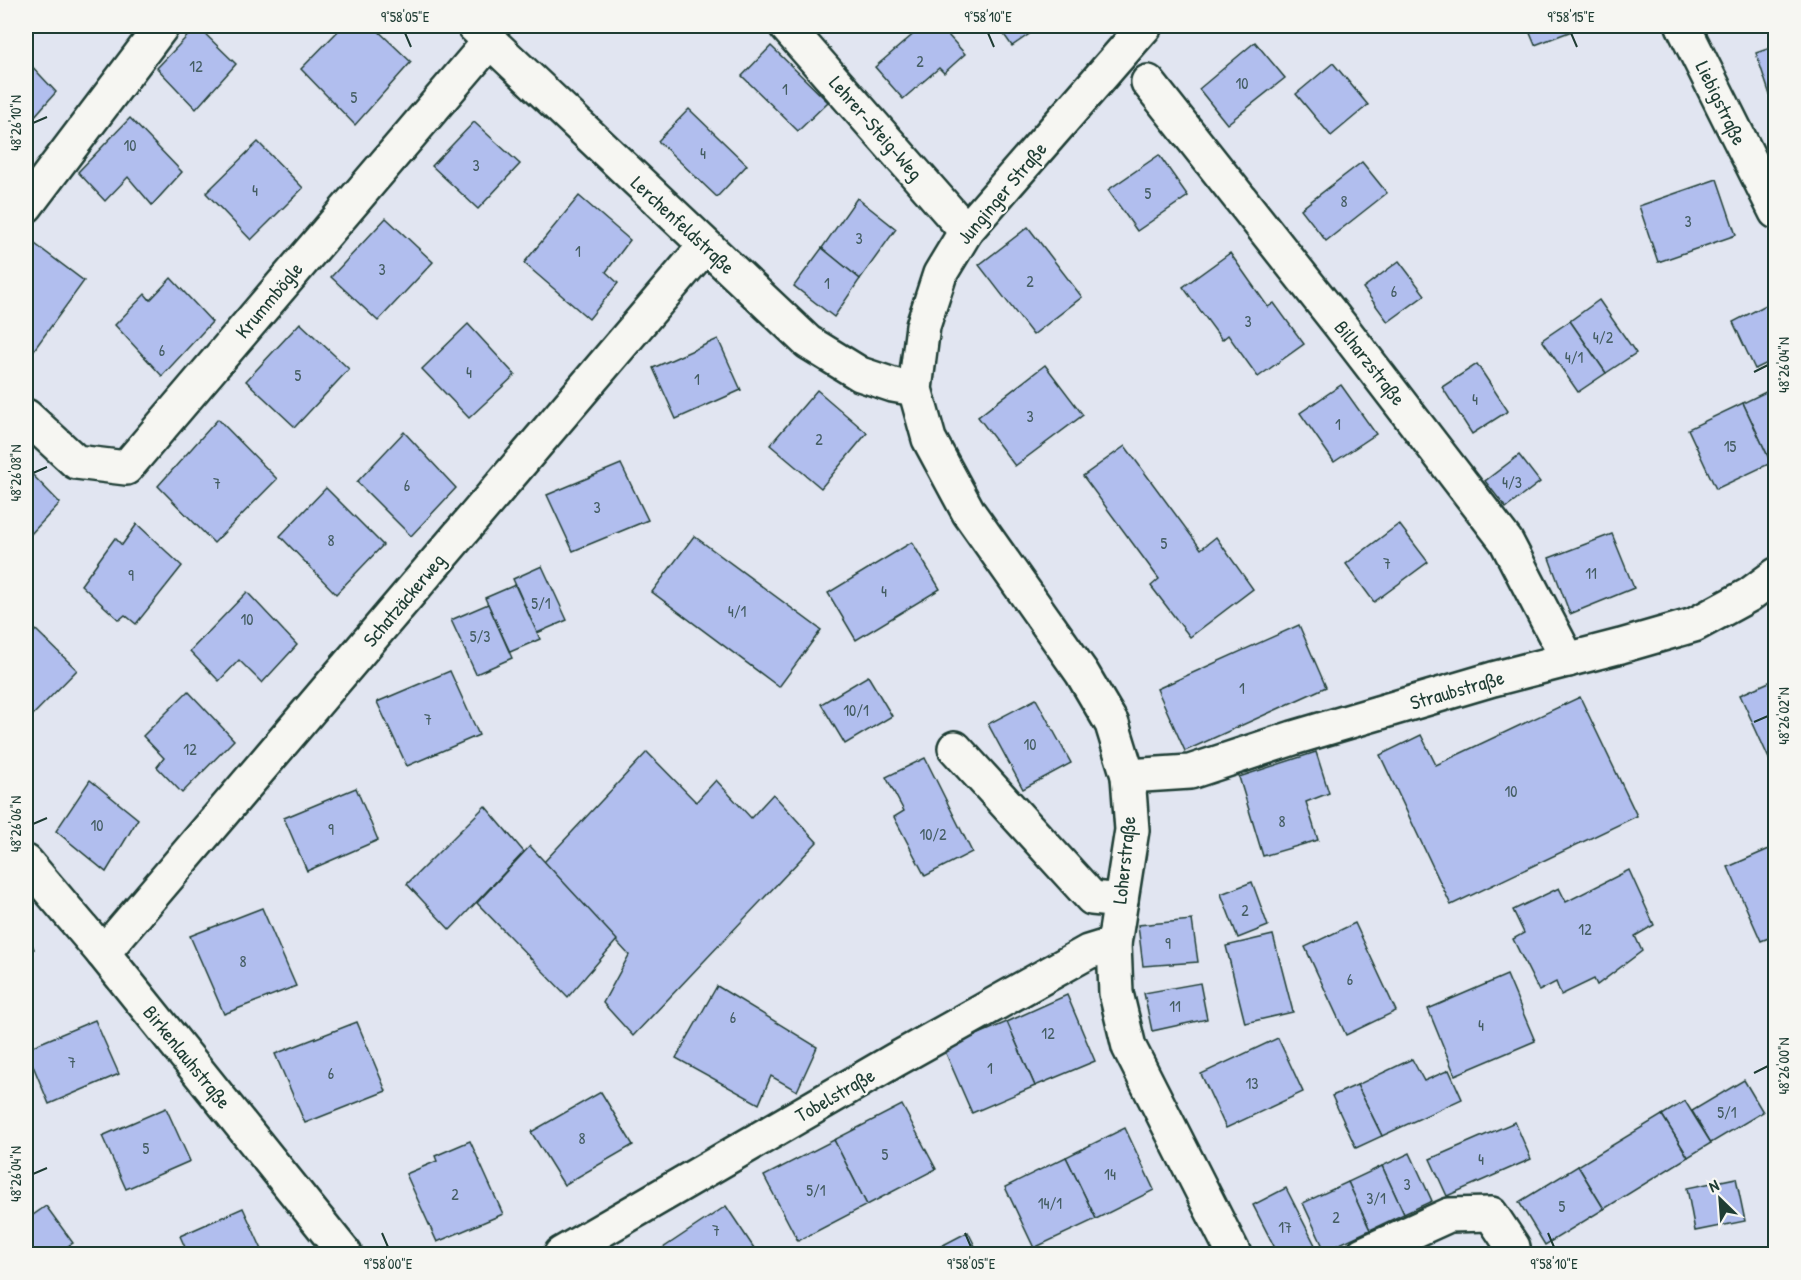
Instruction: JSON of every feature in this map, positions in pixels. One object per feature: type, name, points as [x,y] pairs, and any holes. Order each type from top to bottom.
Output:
[{"type":"street","points":[[26,206],[162,26]]},
{"type":"street","name":"Lehrer-Steig-Weg","points":[[786,26],[966,231]]},
{"type":"street","name":"Junginger Straße","points":[[915,389],[923,326],[940,274],[966,231],[1145,26]]},
{"type":"street","name":"Liebigstraße","points":[[1683,26],[1776,212]]},
{"type":"street","name":"Lerchenfeldstraße","points":[[482,33],[808,342],[860,374],[893,386],[915,389]]},
{"type":"street","name":"Krummbögle","points":[[26,416],[76,462],[126,468],[482,33]]},
{"type":"street","name":"Bilharzstraße","points":[[1148,82],[1333,316],[1506,541],[1568,660]]},
{"type":"street","name":"Schatzäckerweg","points":[[103,953],[705,246]]},
{"type":"street","name":"Loherstraße","points":[[915,389],[929,439],[969,513],[1082,673],[1112,724],[1128,776],[1132,830],[1114,944],[1116,993],[1129,1047],[1234,1254]]},
{"type":"street","name":"Straubstraße","points":[[1128,776],[1190,771],[1493,679],[1694,625],[1749,595],[1776,574]]},
{"type":"street","points":[[955,748],[1092,898],[1121,902]]},
{"type":"street","name":"Birkenlauhstraße","points":[[26,862],[103,953],[345,1254]]},
{"type":"street","name":"Tobelstraße","points":[[561,1254],[1077,957],[1114,944]]},
{"type":"street","points":[[1363,1254],[1449,1215],[1491,1214],[1513,1247],[1514,1254]]},
{"type":"building","points":[[197,26],[236,64],[196,109],[157,68]]},
{"type":"building","points":[[343,26],[373,26],[411,62],[355,125],[301,69]]},
{"type":"building","points":[[923,26],[940,26],[965,54],[944,73],[939,68],[903,99],[875,67]]},
{"type":"building","points":[[998,26],[1041,26],[1012,46]]},
{"type":"building","points":[[1527,26],[1585,26],[1535,45]]},
{"type":"building","points":[[1255,42],[1285,78],[1227,124],[1199,89]]},
{"type":"building","points":[[771,46],[828,102],[798,131],[742,76]]},
{"type":"building","points":[[1776,46],[1776,107],[1774,107],[1756,53]]},
{"type":"building","points":[[26,60],[56,92],[26,126]]},
{"type":"building","points":[[1333,63],[1368,105],[1331,136],[1296,94]]},
{"type":"building","points":[[689,109],[747,165],[717,197],[658,141]]},
{"type":"building","points":[[130,118],[182,172],[152,205],[128,177],[105,201],[78,172]]},
{"type":"building","points":[[474,122],[520,164],[478,209],[432,166]]},
{"type":"building","points":[[258,142],[303,188],[251,240],[206,193]]},
{"type":"building","points":[[1159,155],[1188,196],[1137,231],[1108,190]]},
{"type":"building","points":[[1362,162],[1387,193],[1326,241],[1301,209]]},
{"type":"building","points":[[1717,179],[1736,235],[1658,262],[1639,206]]},
{"type":"building","points":[[579,196],[630,240],[606,272],[618,283],[589,319],[524,263]]},
{"type":"building","points":[[857,198],[896,229],[860,279],[822,248]]},
{"type":"building","points":[[386,218],[433,262],[378,321],[331,277]]},
{"type":"building","points":[[1028,227],[1082,297],[1033,335],[979,265]]},
{"type":"building","points":[[27,238],[84,281],[34,350],[26,343]]},
{"type":"building","points":[[822,248],[860,279],[834,317],[794,286]]},
{"type":"building","points":[[1230,253],[1268,307],[1274,303],[1304,344],[1258,377],[1228,335],[1222,340],[1183,287]]},
{"type":"building","points":[[1399,261],[1425,295],[1388,322],[1363,288]]},
{"type":"building","points":[[171,278],[212,322],[162,376],[115,325],[145,294],[150,300]]},
{"type":"building","points":[[1599,300],[1636,353],[1606,373],[1570,321]]},
{"type":"building","points":[[1766,305],[1776,324],[1776,359],[1755,369],[1733,322]]},
{"type":"building","points":[[1570,321],[1606,373],[1578,392],[1542,340]]},
{"type":"building","points":[[300,323],[349,369],[295,427],[246,381]]},
{"type":"building","points":[[468,324],[515,375],[469,418],[422,369]]},
{"type":"building","points":[[718,339],[741,390],[676,419],[653,368]]},
{"type":"building","points":[[1477,364],[1508,411],[1472,434],[1442,387]]},
{"type":"building","points":[[1045,365],[1083,415],[1015,466],[978,417]]},
{"type":"building","points":[[1341,385],[1376,434],[1334,462],[1300,413]]},
{"type":"building","points":[[1776,387],[1776,460],[1771,463],[1743,403]]},
{"type":"building","points":[[817,390],[867,433],[821,488],[770,445]]},
{"type":"building","points":[[1743,403],[1771,463],[1716,489],[1688,429]]},
{"type":"building","points":[[218,419],[277,479],[214,543],[158,486]]},
{"type":"building","points":[[404,432],[456,488],[411,536],[357,482]]},
{"type":"building","points":[[1125,446],[1201,549],[1216,537],[1253,589],[1190,637],[1151,586],[1159,579],[1083,476]]},
{"type":"building","points":[[1519,455],[1540,482],[1506,508],[1485,481]]},
{"type":"building","points":[[621,464],[648,520],[573,551],[547,495]]},
{"type":"building","points":[[26,468],[60,503],[29,536],[26,534]]},
{"type":"building","points":[[326,488],[383,545],[336,594],[280,536]]},
{"type":"building","points":[[137,524],[182,566],[136,624],[125,615],[119,620],[81,585],[115,538],[122,545]]},
{"type":"building","points":[[1399,524],[1428,562],[1374,602],[1346,564]]},
{"type":"building","points":[[1612,534],[1634,588],[1570,614],[1549,558]]},
{"type":"building","points":[[694,536],[821,630],[779,687],[652,592]]},
{"type":"building","points":[[912,542],[940,589],[856,640],[828,593]]},
{"type":"building","points":[[542,566],[567,620],[537,633],[513,579]]},
{"type":"building","points":[[515,585],[540,639],[510,652],[485,598]]},
{"type":"building","points":[[247,592],[297,645],[262,683],[239,660],[219,681],[190,651]]},
{"type":"building","points":[[488,604],[512,658],[476,674],[451,620]]},
{"type":"building","points":[[1299,625],[1326,687],[1185,751],[1157,689]]},
{"type":"building","points":[[36,630],[77,670],[26,722],[26,640]]},
{"type":"building","points":[[450,671],[479,735],[407,766],[377,702]]},
{"type":"building","points":[[868,676],[892,716],[845,744],[821,704]]},
{"type":"building","points":[[1776,679],[1776,774],[1740,695]]},
{"type":"building","points":[[188,691],[234,740],[182,793],[157,767],[164,758],[143,736]]},
{"type":"building","points":[[1580,697],[1637,816],[1451,905],[1380,755],[1421,735],[1436,765]]},
{"type":"building","points":[[1036,699],[1071,763],[1023,789],[988,724]]},
{"type":"building","points":[[647,752],[696,802],[716,780],[751,818],[773,794],[817,842],[633,1036],[603,1003],[629,955],[544,862]]},
{"type":"building","points":[[1316,752],[1329,793],[1306,802],[1318,840],[1263,856],[1239,777]]},
{"type":"building","points":[[925,758],[972,852],[925,876],[894,817],[904,811],[886,777]]},
{"type":"building","points":[[90,780],[138,819],[106,872],[56,831]]},
{"type":"building","points":[[356,788],[378,840],[307,871],[284,818]]},
{"type":"building","points":[[485,806],[524,852],[450,930],[407,884]]},
{"type":"building","points":[[530,846],[617,940],[568,997],[477,903]]},
{"type":"building","points":[[1776,846],[1776,935],[1761,941],[1728,867]]},
{"type":"building","points":[[1629,870],[1654,925],[1635,936],[1642,951],[1597,985],[1594,979],[1561,995],[1556,982],[1539,991],[1513,939],[1524,933],[1513,910],[1559,888],[1566,902]]},
{"type":"building","points":[[1252,882],[1268,926],[1238,938],[1221,894]]},
{"type":"building","points":[[262,908],[296,986],[224,1014],[190,936]]},
{"type":"building","points":[[1192,920],[1198,962],[1143,966],[1138,925]]},
{"type":"building","points":[[1355,923],[1396,1011],[1346,1035],[1305,947]]},
{"type":"building","points":[[26,931],[34,949],[26,952]]},
{"type":"building","points":[[1273,935],[1293,1012],[1245,1023],[1226,946]]},
{"type":"building","points":[[1507,975],[1535,1041],[1455,1075],[1428,1009]]},
{"type":"building","points":[[1200,983],[1207,1019],[1152,1031],[1144,993]]},
{"type":"building","points":[[717,986],[817,1047],[797,1091],[771,1076],[759,1104],[676,1058]]},
{"type":"building","points":[[1067,995],[1095,1061],[1035,1086],[1007,1022]]},
{"type":"building","points":[[95,1020],[119,1074],[49,1104],[26,1049]]},
{"type":"building","points":[[357,1022],[386,1091],[305,1123],[275,1054]]},
{"type":"building","points":[[1007,1022],[1035,1086],[972,1113],[944,1049]]},
{"type":"building","points":[[1278,1038],[1303,1092],[1226,1128],[1201,1074]]},
{"type":"building","points":[[1412,1059],[1424,1081],[1449,1070],[1462,1099],[1382,1136],[1357,1085]]},
{"type":"building","points":[[1744,1080],[1763,1112],[1711,1143],[1692,1111]]},
{"type":"building","points":[[1357,1085],[1382,1136],[1356,1148],[1332,1096]]},
{"type":"building","points":[[601,1092],[633,1145],[564,1185],[531,1132]]},
{"type":"building","points":[[1685,1101],[1711,1143],[1688,1157],[1662,1115]]},
{"type":"building","points":[[902,1105],[936,1169],[867,1205],[834,1140]]},
{"type":"building","points":[[166,1108],[190,1161],[126,1189],[102,1136]]},
{"type":"building","points":[[1662,1115],[1688,1157],[1604,1209],[1578,1166]]},
{"type":"building","points":[[1515,1122],[1531,1159],[1447,1196],[1430,1159]]},
{"type":"building","points":[[1125,1128],[1154,1190],[1096,1219],[1066,1157]]},
{"type":"building","points":[[834,1140],[867,1205],[798,1241],[764,1176]]},
{"type":"building","points":[[470,1141],[503,1214],[437,1242],[406,1174],[437,1161],[435,1156]]},
{"type":"building","points":[[1410,1153],[1432,1201],[1404,1214],[1382,1166]]},
{"type":"building","points":[[1066,1157],[1096,1219],[1034,1248],[1005,1187]]},
{"type":"building","points":[[1382,1166],[1404,1214],[1370,1230],[1348,1182]]},
{"type":"building","points":[[1578,1166],[1604,1209],[1545,1245],[1519,1202]]},
{"type":"building","points":[[1736,1178],[1745,1221],[1695,1231],[1687,1188]]},
{"type":"building","points":[[1348,1182],[1370,1230],[1325,1251],[1303,1203]]},
{"type":"building","points":[[1286,1188],[1317,1249],[1306,1254],[1278,1254],[1253,1205]]},
{"type":"building","points":[[46,1206],[73,1243],[56,1254],[26,1254],[26,1220]]},
{"type":"building","points":[[726,1206],[758,1254],[654,1254]]},
{"type":"building","points":[[243,1208],[264,1254],[188,1254],[180,1236]]},
{"type":"building","points":[[968,1232],[979,1254],[926,1254]]}]
